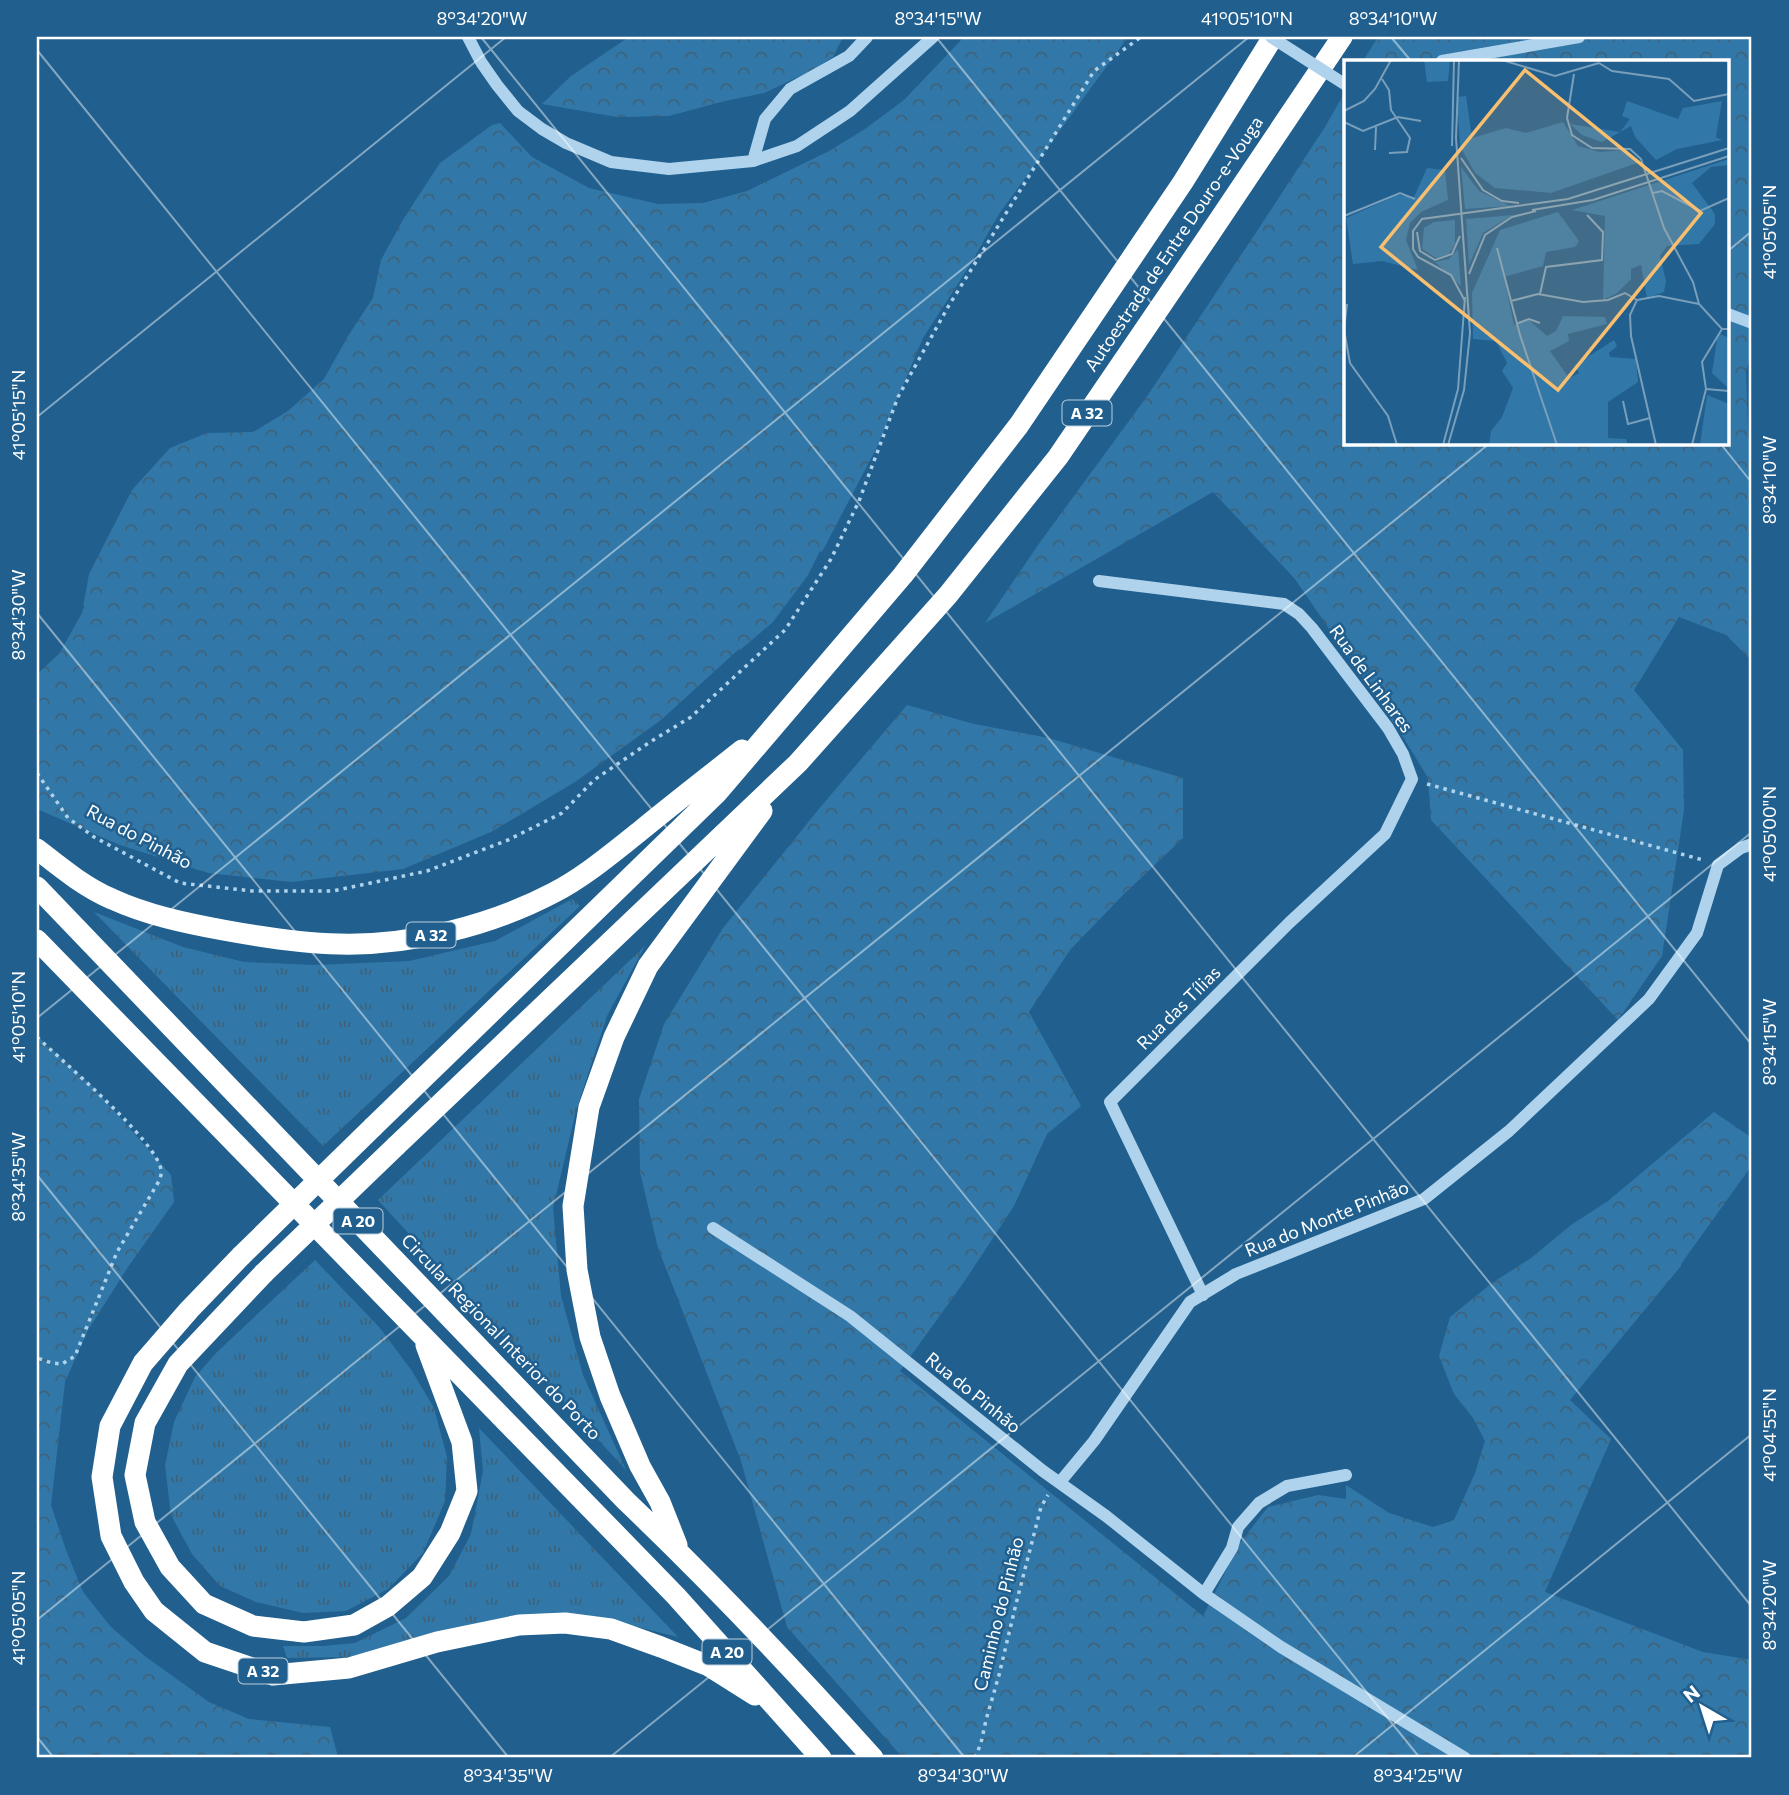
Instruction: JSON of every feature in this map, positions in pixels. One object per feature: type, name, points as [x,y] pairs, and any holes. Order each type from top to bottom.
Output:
[{"type":"highway","name":"Autoestrada de Entre Douro-e-Vouga","points":[[779,720],[903,575],[1019,425],[1182,182],[1272,37]]},
{"type":"highway","name":"Autoestrada de Entre Douro-e-Vouga","points":[[798,763],[948,595],[1058,457],[1342,37]]},
{"type":"highway","name":"A 32","points":[[37,849],[74,877],[109,898],[143,912],[243,934],[339,944],[391,942],[449,931],[506,914],[553,893],[594,867],[779,720]]},
{"type":"highway","name":"A 32","points":[[778,1709],[709,1666],[611,1629],[565,1623],[519,1625],[437,1643],[349,1668],[272,1675],[205,1652],[154,1611],[134,1582],[111,1536],[102,1477],[110,1426],[143,1363],[189,1310],[241,1256],[717,793],[779,720]]},
{"type":"highway","name":"A 32","points":[[423,1337],[462,1442],[467,1491],[450,1533],[422,1577],[388,1606],[354,1625],[304,1632],[253,1626],[204,1604],[170,1567],[145,1522],[135,1475],[145,1423],[178,1364],[264,1273],[798,763]]},
{"type":"highway","name":"A 32","points":[[681,1553],[610,1396],[590,1337],[578,1270],[573,1206],[589,1107],[614,1037],[649,966],[798,763]]},
{"type":"highway","name":"Circular Regional Interior do Porto","points":[[37,887],[626,1501],[681,1553],[806,1683],[873,1758]]},
{"type":"highway","name":"A 20","points":[[37,940],[676,1596],[821,1758]]},
{"type":"street","points":[[468,37],[481,62],[518,111],[542,129],[566,144],[611,162],[669,169],[753,161],[797,146],[850,111],[933,37]]},
{"type":"street","points":[[753,161],[765,118],[790,89],[849,56],[867,37]]},
{"type":"street","points":[[1272,37],[1344,84]]},
{"type":"street","points":[[1448,60],[1579,37]]},
{"type":"street","points":[[1730,315],[1752,323]]},
{"type":"street","name":"Rua de Linhares","points":[[1099,581],[1284,604],[1292,609],[1312,628],[1388,728],[1403,754],[1412,779]]},
{"type":"street","name":"Rua das Tílias","points":[[1203,1295],[1110,1102],[1289,923],[1385,834],[1412,779]]},
{"type":"street","points":[[1718,865],[1741,848],[1752,844]]},
{"type":"street","name":"Rua do Monte Pinhão","points":[[1059,1482],[1094,1441],[1190,1302],[1236,1274],[1424,1199],[1509,1131],[1649,999],[1697,933],[1718,865]]},
{"type":"street","name":"Rua do Pinhão","points":[[713,1228],[850,1316],[1043,1471],[1106,1516],[1205,1594],[1281,1647],[1465,1758]]},
{"type":"street","points":[[1205,1594],[1232,1548],[1238,1527],[1259,1503],[1287,1486],[1346,1475]]},
{"type":"path","name":"Rua do Pinhão","points":[[37,773],[68,818],[94,837],[180,883],[252,891],[333,891],[427,871],[508,840],[562,813],[594,780],[691,717],[785,630],[831,559],[859,501],[898,397],[948,307],[1094,71],[1141,37]]},
{"type":"path","points":[[1412,779],[1718,865]]},
{"type":"path","points":[[37,1037],[134,1128],[155,1157],[161,1171],[159,1181],[117,1252],[75,1356],[62,1364],[37,1357]]},
{"type":"path","name":"Caminho do Pinhão","points":[[975,1758],[999,1675],[1041,1507],[1059,1482]]},
{"type":"green space","points":[[629,37],[843,37],[833,57],[807,73],[764,93],[669,116],[617,117],[542,104],[571,76]]},
{"type":"green space","points":[[964,37],[1128,37],[999,214],[923,338],[876,449],[808,575],[773,622],[661,720],[575,782],[491,832],[403,869],[291,882],[208,873],[120,845],[37,809],[37,674],[59,654],[82,613],[89,574],[132,490],[170,448],[207,433],[253,432],[288,411],[324,379],[373,298],[381,260],[404,218],[440,163],[492,125],[500,123],[532,157],[589,188],[658,204],[703,203],[747,191],[829,151],[865,129],[904,100]]},
{"type":"green space","points":[[1378,37],[1752,37],[1752,354],[1746,370],[1752,471],[1752,661],[1726,635],[1679,617],[1634,690],[1683,750],[1684,810],[1662,956],[1618,1020],[1431,820],[1428,778],[1405,740],[1295,579],[1213,492],[985,623],[1038,545],[1148,395],[1325,127],[1344,94],[1344,444],[1730,444],[1730,60],[1364,60]]},
{"type":"green space","points":[[907,705],[974,724],[1049,738],[1183,778],[1183,838],[1070,950],[1029,1012],[1081,1106],[1047,1134],[1014,1206],[900,1371],[1203,1616],[1240,1543],[1268,1507],[1318,1495],[1346,1499],[1346,1485],[1389,1513],[1433,1527],[1454,1520],[1475,1473],[1485,1441],[1473,1418],[1454,1394],[1439,1356],[1450,1317],[1571,1225],[1608,1201],[1714,1112],[1752,1138],[1752,1165],[1681,1266],[1570,1400],[1611,1439],[1545,1592],[1703,1652],[1752,1660],[1752,1758],[903,1758],[787,1627],[741,1461],[658,1248],[640,1172],[639,1099],[664,1024],[723,928]]},
{"type":"green space","points":[[572,899],[580,906],[323,1146],[94,912],[183,947],[244,962],[316,965],[409,961],[495,941]]},
{"type":"green space","points":[[645,946],[607,1016],[576,1111],[553,1208],[561,1296],[583,1375],[626,1470],[378,1200]]},
{"type":"green space","points":[[37,1036],[93,1087],[171,1175],[174,1202],[88,1330],[65,1382],[51,1505],[83,1592],[111,1627],[146,1657],[209,1702],[249,1719],[330,1727],[338,1757],[37,1758]]},
{"type":"green space","points":[[315,1260],[380,1328],[412,1371],[434,1408],[447,1457],[445,1501],[423,1553],[388,1589],[346,1611],[303,1613],[256,1602],[220,1586],[192,1554],[171,1515],[165,1466],[174,1422],[195,1377],[216,1353]]},
{"type":"green space","points":[[479,1428],[678,1637],[613,1621],[413,1642],[349,1657],[287,1658],[283,1646],[355,1643],[406,1618],[449,1576],[471,1534],[483,1471]]}]
